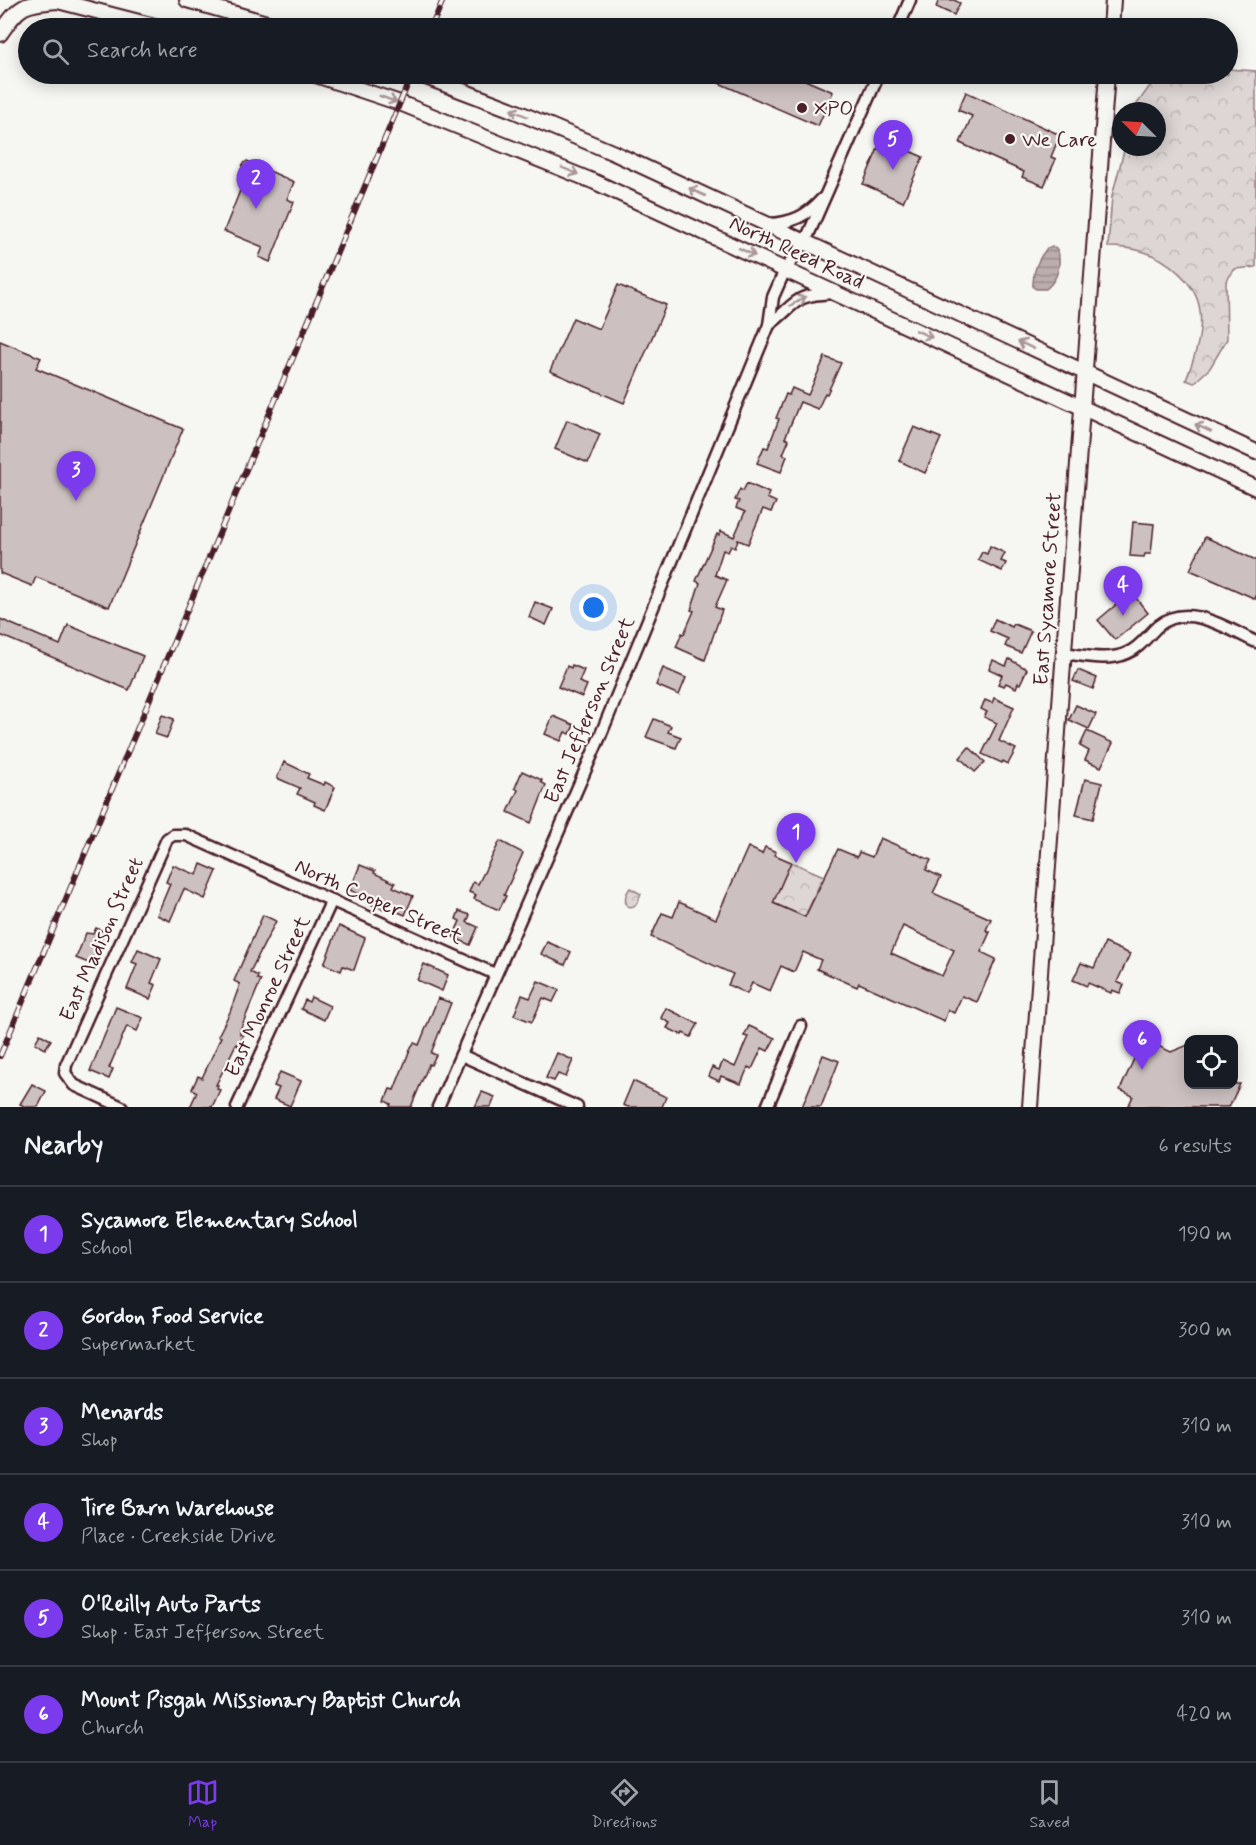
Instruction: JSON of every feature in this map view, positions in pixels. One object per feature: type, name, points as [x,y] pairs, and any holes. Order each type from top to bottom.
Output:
[{"type":"main road","points":[[187,0],[249,18]]},
{"type":"main road","points":[[1112,18],[1113,0]]},
{"type":"main road","points":[[0,34],[16,11],[33,3],[57,1],[123,18]]},
{"type":"main road","name":"North Reed Road","points":[[343,84],[400,103],[595,182],[1081,405],[1256,488]]},
{"type":"main road","name":"North Reed Road","points":[[444,84],[614,153],[1256,452]]},
{"type":"main road","name":"East Sycamore Street","points":[[1030,1107],[1106,84]]},
{"type":"street","points":[[902,18],[910,0]]},
{"type":"street","name":"East Jefferson Street","points":[[438,1107],[599,739],[769,325],[773,297],[785,270],[806,242],[875,84]]},
{"type":"street","name":"East Jefferson Street","points":[[767,225],[793,222],[816,206],[828,192]]},
{"type":"street","name":"East Jefferson Street","points":[[769,325],[801,298],[812,294],[835,293]]},
{"type":"street","points":[[1064,653],[1098,657],[1116,657],[1127,654],[1160,624],[1180,616],[1203,617],[1256,642]]},
{"type":"street","name":"East Madison Street","points":[[122,1107],[74,1084],[65,1073],[66,1065],[167,839],[173,835],[186,835],[246,862]]},
{"type":"street","name":"North Cooper Street","points":[[246,862],[495,974]]},
{"type":"street","name":"East Monroe Street","points":[[237,1107],[332,900]]},
{"type":"street","points":[[767,1107],[801,1026]]},
{"type":"street","points":[[461,1055],[577,1107]]},
{"type":"green space","points":[[1238,70],[1256,71],[1256,267],[1235,269],[1226,281],[1227,339],[1210,368],[1194,383],[1186,380],[1199,337],[1201,320],[1198,301],[1187,282],[1161,259],[1137,250],[1108,247],[1112,196],[1123,156],[1166,156],[1166,102],[1138,102],[1151,84],[1238,84]]},
{"type":"green space","points":[[791,862],[826,877],[824,882],[821,881],[805,917],[773,903]]},
{"type":"green space","points":[[630,888],[641,894],[633,907],[627,906],[626,901]]},
{"type":"shaded area","points":[[1052,247],[1058,250],[1059,256],[1056,276],[1046,289],[1036,289],[1033,287],[1033,281],[1036,266],[1047,248]]},
{"type":"building","points":[[939,0],[954,0],[960,3],[954,15],[936,7]]},
{"type":"building","name":"XPO","points":[[721,84],[814,84],[833,92],[818,126]]},
{"type":"building","name":"We Care","points":[[966,92],[1060,135],[1051,157],[1056,159],[1044,186],[1022,177],[1024,172],[960,143],[972,116],[958,110]]},
{"type":"building","points":[[882,139],[923,157],[903,202],[863,184]]},
{"type":"building","points":[[247,161],[294,182],[287,199],[294,202],[270,262],[259,257],[263,247],[224,231],[243,183],[238,181],[243,164]]},
{"type":"building","points":[[618,285],[666,305],[624,403],[550,371],[573,318],[599,329]]},
{"type":"building","points":[[0,341],[41,358],[36,368],[183,429],[109,607],[36,577],[32,586],[0,573]]},
{"type":"building","points":[[825,357],[841,363],[818,409],[800,402],[785,438],[789,440],[783,454],[787,456],[781,472],[757,463],[764,447],[768,448],[779,419],[776,418],[786,394],[789,395],[792,388],[808,395]]},
{"type":"building","points":[[567,420],[600,434],[588,463],[555,449]]},
{"type":"building","points":[[914,427],[941,438],[925,473],[899,461]]},
{"type":"building","points":[[747,483],[769,493],[767,498],[776,502],[771,512],[763,509],[748,544],[738,540],[735,548],[731,546],[728,552],[723,550],[715,575],[727,580],[715,607],[722,610],[705,660],[676,647],[694,611],[691,610],[700,583],[696,581],[717,534],[719,535],[721,531],[734,537],[745,512],[736,508],[739,501],[735,500],[740,489],[743,491]]},
{"type":"building","points":[[1133,522],[1154,524],[1151,554],[1145,554],[1144,557],[1130,556]]},
{"type":"building","points":[[1205,537],[1256,560],[1256,599],[1190,570]]},
{"type":"building","points":[[990,546],[1005,553],[1001,561],[1006,563],[1002,571],[978,560],[982,552],[987,554]]},
{"type":"building","points":[[1131,592],[1148,613],[1115,640],[1098,620]]},
{"type":"building","points":[[535,602],[553,609],[546,625],[529,617]]},
{"type":"building","points":[[0,619],[60,645],[68,625],[143,656],[129,690],[0,635]]},
{"type":"building","points":[[995,619],[1012,627],[1014,624],[1031,631],[1021,653],[1005,646],[1008,639],[990,631]]},
{"type":"building","points":[[1009,659],[1027,669],[1016,688],[1006,683],[1004,686],[998,684],[1002,675],[989,669],[993,660],[1006,666]]},
{"type":"building","points":[[572,665],[584,670],[579,682],[587,685],[582,697],[558,687],[567,666],[571,668]]},
{"type":"building","points":[[663,668],[686,678],[679,695],[656,685]]},
{"type":"building","points":[[1078,670],[1097,678],[1093,689],[1073,681]]},
{"type":"building","points":[[994,698],[1014,707],[999,741],[1016,749],[1008,764],[982,754],[997,723],[984,717],[987,712],[981,709],[985,700],[992,703]]},
{"type":"building","points":[[1076,705],[1096,714],[1089,729],[1069,720]]},
{"type":"building","points":[[162,715],[174,719],[167,738],[155,734]]},
{"type":"building","points":[[553,716],[574,725],[570,734],[565,732],[561,741],[545,734]]},
{"type":"building","points":[[654,719],[671,726],[668,732],[681,737],[676,748],[646,737]]},
{"type":"building","points":[[1087,731],[1113,743],[1101,767],[1085,760],[1089,751],[1080,746]]},
{"type":"building","points":[[969,747],[985,762],[975,772],[960,758]]},
{"type":"building","points":[[284,762],[309,774],[307,778],[335,787],[325,810],[314,805],[315,802],[297,794],[300,788],[277,778]]},
{"type":"building","points":[[522,771],[542,780],[541,782],[546,785],[531,823],[508,812],[518,790],[515,788]]},
{"type":"building","points":[[1085,779],[1102,783],[1093,819],[1076,815]]},
{"type":"building","points":[[880,838],[931,860],[926,870],[941,877],[933,893],[991,919],[986,930],[990,932],[981,952],[996,959],[977,1002],[962,996],[954,1013],[948,1010],[944,1021],[859,983],[857,987],[817,969],[821,960],[803,952],[794,972],[781,966],[770,991],[752,983],[747,994],[728,985],[733,974],[651,937],[662,913],[673,917],[679,902],[716,919],[748,847],[762,854],[765,847],[776,852],[775,855],[791,862],[773,903],[805,917],[838,849],[857,857],[859,852],[872,857]],"holes":[[[903,926],[954,950],[942,976],[891,953]]]},
{"type":"building","points":[[500,841],[523,853],[499,910],[474,899],[476,895],[469,892],[473,882],[478,884]]},
{"type":"building","points":[[201,864],[217,871],[205,899],[184,889],[170,921],[157,915],[170,884],[166,882],[173,865],[197,875]]},
{"type":"building","points":[[360,865],[375,871],[374,873],[395,883],[393,887],[413,896],[405,915],[384,906],[383,909],[368,903],[370,899],[350,890]]},
{"type":"building","points":[[459,911],[470,915],[467,922],[478,927],[470,945],[453,937],[460,921],[456,919]]},
{"type":"building","points":[[263,915],[276,921],[250,972],[261,980],[240,1030],[243,1036],[238,1046],[236,1044],[216,1085],[220,1090],[212,1107],[190,1107],[197,1092],[192,1089],[198,1076],[202,1078],[221,1037],[218,1036],[240,984],[234,981]]},
{"type":"building","points":[[339,926],[365,938],[354,970],[343,966],[341,971],[324,964]]},
{"type":"building","points":[[96,928],[105,932],[91,964],[76,958],[86,933],[93,934]]},
{"type":"building","points":[[547,942],[571,952],[565,965],[541,954]]},
{"type":"building","points":[[1105,943],[1130,954],[1117,982],[1124,985],[1120,993],[1112,990],[1111,993],[1088,983],[1087,986],[1073,980],[1081,963],[1094,968]]},
{"type":"building","points":[[138,949],[161,959],[151,983],[156,985],[150,999],[127,989],[137,964],[132,962]]},
{"type":"building","points":[[424,964],[448,975],[442,991],[417,980]]},
{"type":"building","points":[[538,981],[559,990],[553,1002],[543,998],[532,1022],[514,1015],[522,995],[530,998]]},
{"type":"building","points":[[311,997],[330,1006],[324,1020],[301,1009],[305,1000],[309,1002]]},
{"type":"building","points":[[438,998],[451,1003],[431,1053],[436,1055],[431,1065],[429,1064],[411,1107],[390,1107],[391,1104],[385,1101],[390,1089],[394,1090],[411,1047],[414,1043],[419,1045]]},
{"type":"building","points":[[116,1007],[143,1018],[137,1031],[127,1026],[109,1068],[113,1069],[109,1079],[90,1071]]},
{"type":"building","points":[[666,1008],[698,1024],[691,1037],[667,1028],[670,1023],[661,1018]]},
{"type":"building","points":[[749,1026],[775,1038],[768,1051],[762,1048],[752,1069],[748,1067],[741,1084],[721,1076],[719,1081],[708,1076],[712,1067],[719,1070],[723,1061],[735,1067],[748,1037],[744,1036]]},
{"type":"building","points":[[40,1034],[51,1040],[45,1049],[35,1043]]},
{"type":"building","points":[[1143,1039],[1171,1052],[1184,1047],[1184,1089],[1238,1089],[1229,1107],[1128,1107],[1133,1096],[1120,1090]]},
{"type":"building","points":[[557,1053],[573,1060],[566,1077],[558,1074],[554,1081],[546,1078]]},
{"type":"building","points":[[823,1055],[839,1061],[821,1107],[802,1107]]},
{"type":"building","points":[[280,1072],[301,1081],[290,1106],[274,1099],[279,1088],[274,1086]]},
{"type":"building","points":[[633,1081],[666,1097],[662,1107],[623,1105]]},
{"type":"building","points":[[32,1084],[46,1091],[38,1107],[26,1107],[20,1104]]},
{"type":"building","points":[[482,1092],[495,1097],[491,1107],[475,1107]]},
{"type":"railway","points":[[435,18],[443,0]]},
{"type":"railway","points":[[0,1056],[408,84]]},
{"type":"place","name":"XPO","points":[[802,108]]},
{"type":"place","name":"We Care","points":[[1010,139]]},
{"type":"place","name":"O'Reilly Auto Parts","points":[[893,170]]},
{"type":"place","name":"Gordon Food Service","points":[[256,209]]},
{"type":"place","name":"Menards","points":[[76,501]]},
{"type":"place","name":"Tire Barn Warehouse","points":[[1123,616]]},
{"type":"place","name":"Sycamore Elementary School","points":[[796,863]]},
{"type":"place","name":"Mount Pisgah Missionary Baptist Church","points":[[1142,1070]]}]
